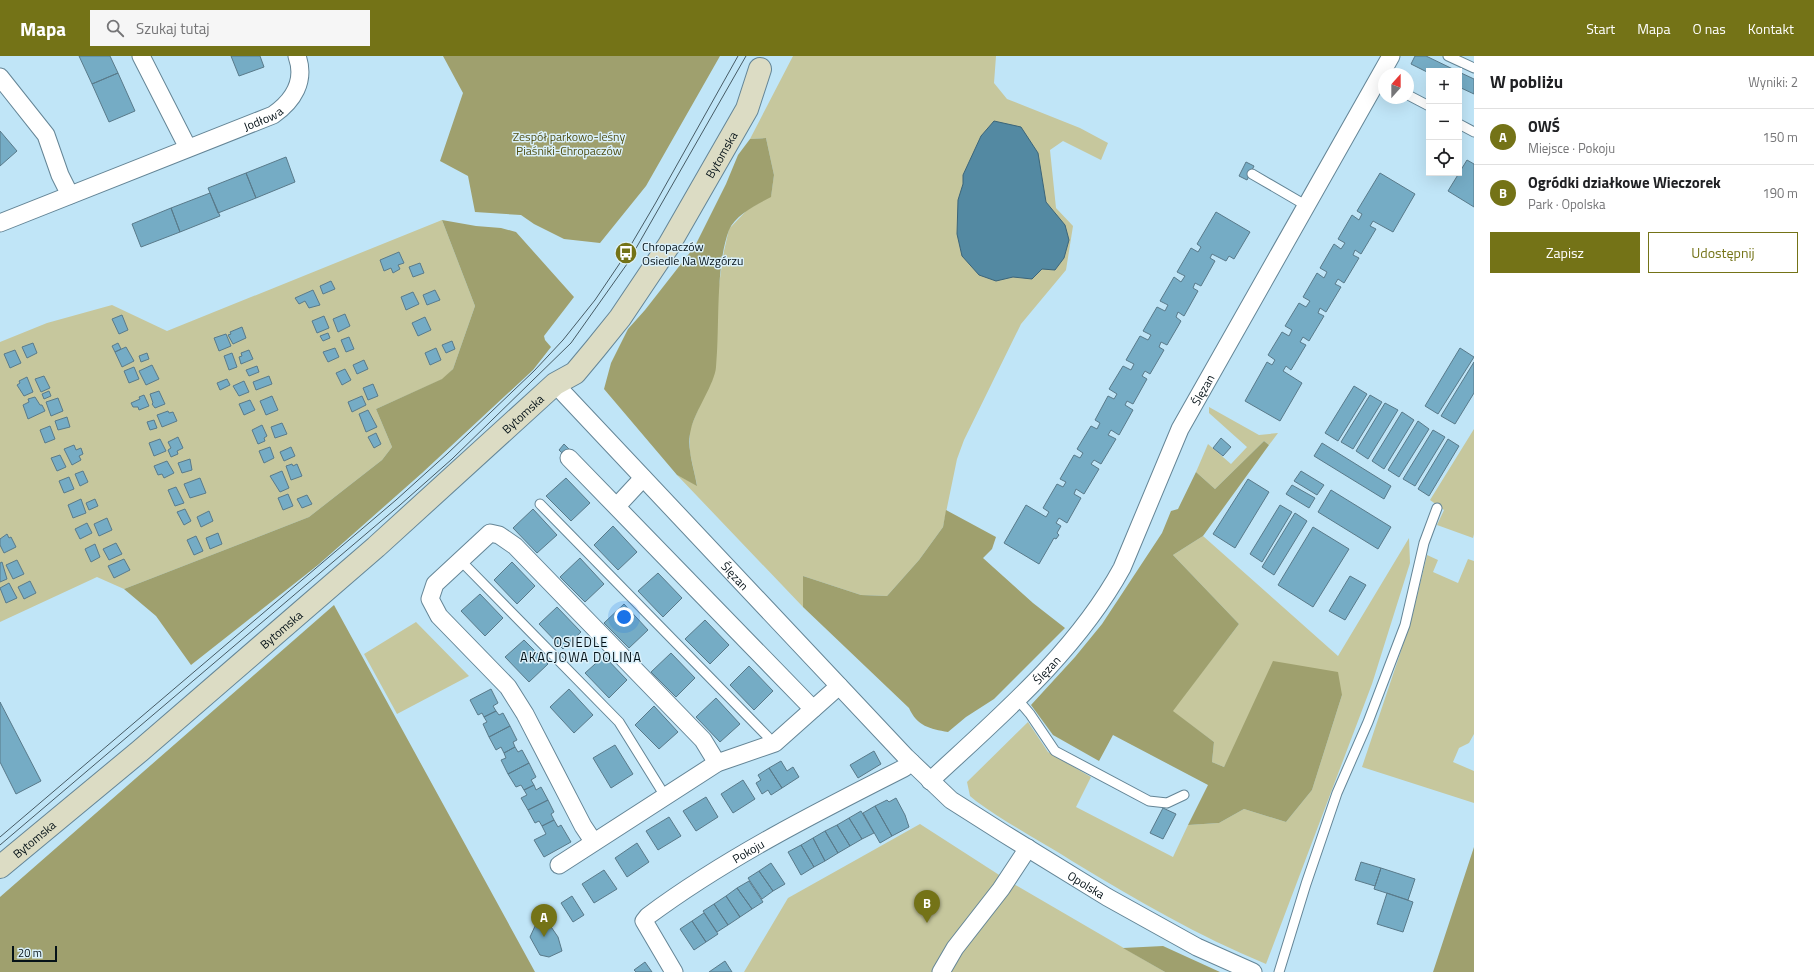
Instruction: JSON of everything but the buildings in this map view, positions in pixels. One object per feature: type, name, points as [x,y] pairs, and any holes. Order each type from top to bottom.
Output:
[{"type":"main road","name":"Bytomska","points":[[0,867],[140,751],[364,558],[555,384],[575,373],[596,350],[620,318],[669,245],[747,109],[764,63]]},
{"type":"street","points":[[141,56],[188,148]]},
{"type":"street","name":"Jodłowa","points":[[0,223],[273,115],[284,108],[294,96],[299,84],[297,56]]},
{"type":"street","name":"Ślęzan","points":[[1386,68],[1391,56]]},
{"type":"street","points":[[0,77],[46,135],[60,176],[70,196]]},
{"type":"street","name":"Ślęzan","points":[[555,384],[930,781],[1018,700],[1079,633],[1116,580],[1180,429],[1307,206],[1378,87]]},
{"type":"street","points":[[569,458],[813,710]]},
{"type":"street","points":[[617,506],[643,478]]},
{"type":"street","points":[[593,841],[583,826],[525,714],[508,687],[439,616],[430,599],[435,584],[490,533],[499,535],[514,546],[703,740],[717,763]]},
{"type":"street","points":[[559,865],[593,841],[717,763],[775,743],[839,686]]},
{"type":"street","name":"Pokoju","points":[[674,972],[644,921],[648,916],[696,882],[823,810],[904,768],[911,762]]},
{"type":"street","name":"Opolska","points":[[930,781],[951,800],[1107,898],[1197,947],[1253,972]]},
{"type":"street","points":[[941,972],[955,948],[1001,889],[1028,848]]},
{"type":"lane","points":[[1448,56],[1474,68]]},
{"type":"lane","points":[[1414,98],[1426,104]]},
{"type":"lane","points":[[1462,126],[1474,132]]},
{"type":"lane","points":[[1252,174],[1307,206]]},
{"type":"lane","points":[[540,504],[768,737],[772,744]]},
{"type":"lane","points":[[1280,972],[1306,884],[1337,793],[1368,722],[1405,625],[1424,543],[1437,508]]},
{"type":"lane","points":[[461,560],[619,722],[665,796]]},
{"type":"lane","points":[[1018,700],[1030,714],[1055,751],[1148,800],[1167,803],[1184,795]]},
{"type":"green space","name":"Zespół parkowo-leśny Piaśniki-Chropaczów","points":[[443,56],[720,56],[646,186],[600,243],[564,239],[534,224],[521,215],[475,212],[468,176],[440,161],[463,93]]},
{"type":"green space","points":[[793,56],[996,56],[994,83],[1007,99],[1080,128],[1108,143],[1101,160],[1063,141],[1050,150],[1056,208],[1073,226],[1066,270],[1021,324],[964,440],[957,459],[943,527],[919,560],[887,596],[861,595],[803,576],[803,607],[677,475],[697,485],[690,453],[690,429],[702,400],[724,251],[729,229],[747,210],[771,196],[774,175],[766,138],[750,139]]},
{"type":"green space","points":[[766,138],[774,175],[771,197],[747,210],[736,220],[729,230],[725,245],[720,279],[715,374],[696,414],[691,429],[689,443],[697,486],[677,475],[604,389],[611,363],[628,329],[645,310],[695,246],[726,184],[738,155],[750,139]]},
{"type":"green space","points":[[442,220],[475,306],[453,369],[443,379],[376,409],[392,447],[382,460],[309,517],[124,589],[97,577],[0,622],[0,342],[47,323],[112,305],[167,331]]},
{"type":"green space","points":[[442,220],[476,226],[501,228],[516,232],[574,297],[544,336],[545,340],[551,347],[533,370],[422,473],[318,565],[191,665],[156,616],[124,589],[309,517],[382,460],[392,447],[376,409],[442,379],[453,369],[475,306]]},
{"type":"green space","points":[[1209,407],[1259,435],[1278,433],[1269,445],[1264,441],[1215,489],[1196,472],[1208,444],[1231,464],[1247,447],[1209,413]]},
{"type":"green space","points":[[1474,429],[1473,538],[1437,525],[1444,510],[1430,500]]},
{"type":"green space","points":[[1264,441],[1269,445],[1203,536],[1173,555],[1239,624],[1173,711],[1214,742],[1212,762],[1224,767],[1273,661],[1338,672],[1342,695],[1312,790],[1286,822],[1244,809],[1219,823],[1188,825],[1208,785],[1113,735],[1099,761],[1053,735],[1031,705],[1075,657],[1102,624],[1162,533],[1171,511],[1178,509],[1196,472],[1215,489]]},
{"type":"green space","points":[[946,510],[996,537],[992,549],[983,558],[1033,603],[1065,628],[994,699],[966,717],[948,732],[935,730],[920,723],[909,708],[803,607],[803,576],[861,595],[887,596],[919,560],[943,527]]},
{"type":"green space","points":[[1203,536],[1338,656],[1409,538],[1410,563],[1372,684],[1266,964],[1191,929],[1167,916],[1011,824],[970,796],[967,782],[1028,722],[1048,752],[1091,777],[1076,807],[1173,857],[1188,825],[1219,823],[1244,809],[1286,822],[1312,790],[1342,695],[1235,746],[1224,767],[1212,762],[1214,742],[1172,711],[1239,624],[1173,555]]},
{"type":"green space","points":[[1427,555],[1438,560],[1433,572],[1458,583],[1468,559],[1474,561],[1474,734],[1469,743],[1459,748],[1453,762],[1474,771],[1474,803],[1362,767],[1411,621]]},
{"type":"green space","points":[[334,605],[535,972],[0,972],[0,897]]},
{"type":"green space","points":[[416,622],[469,676],[397,714],[364,654]]},
{"type":"green space","points":[[920,824],[1007,880],[1165,972],[744,972],[788,898]]},
{"type":"green space","points":[[1474,847],[1474,972],[1433,972]]},
{"type":"green space","points":[[1163,946],[1220,972],[1165,972],[1123,948]]},
{"type":"water","points":[[994,121],[1021,127],[1038,153],[1046,202],[1065,225],[1069,240],[1064,258],[1055,270],[1042,269],[1032,279],[1013,277],[996,281],[979,275],[962,256],[957,234],[958,200],[963,184],[963,175],[981,136]]},
{"type":"tram line","points":[[0,837],[396,500],[447,454],[534,371],[563,340],[595,300],[622,260],[738,56]]},
{"type":"tram line","points":[[0,845],[400,505],[452,459],[571,343],[627,264],[746,56]]},
{"type":"place","name":"Chropaczów Osiedle Na Wzgórzu","points":[[626,253]]},
{"type":"place","name":"Ogródki działkowe Wieczorek","points":[[927,923]]},
{"type":"place","name":"OWŚ","points":[[544,937]]},
{"type":"district","name":"OSIEDLE AKACJOWA DOLINA","points":[[581,650]]}]
